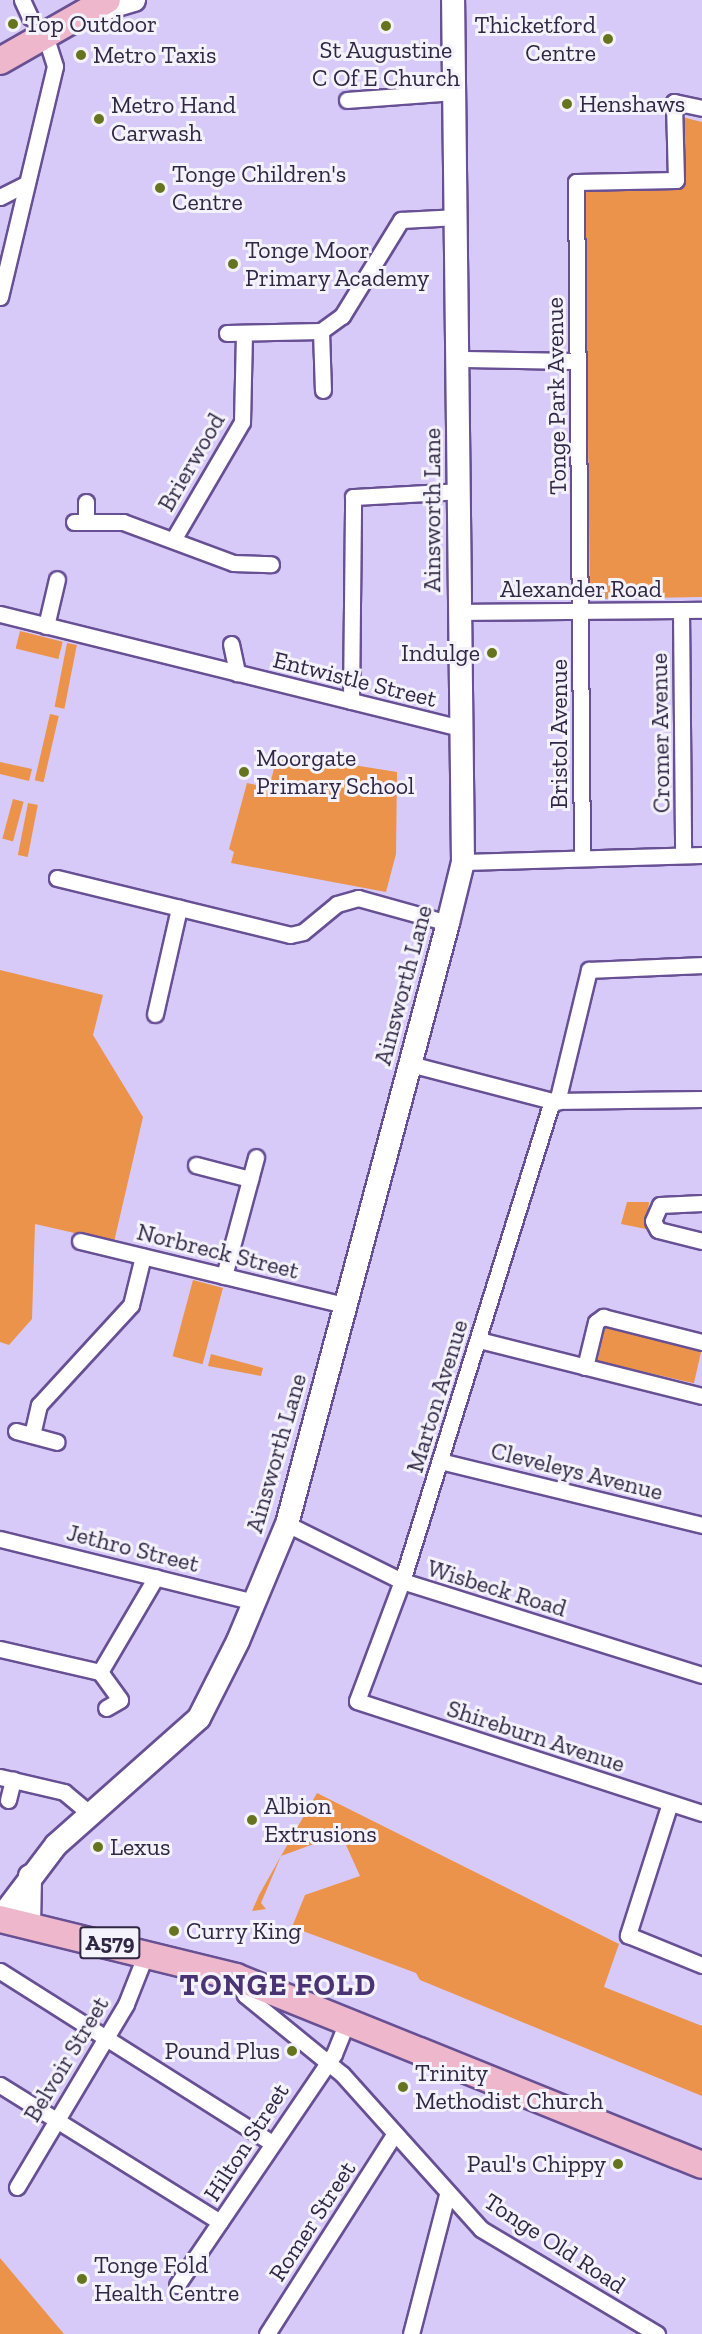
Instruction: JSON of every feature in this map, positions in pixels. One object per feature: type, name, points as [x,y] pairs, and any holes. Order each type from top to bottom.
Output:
[{"type":"main road","points":[[0,61],[46,38],[94,7],[134,0]]},
{"type":"main road","name":"Ainsworth Lane","points":[[0,1919],[30,1876],[90,1814],[199,1718],[255,1602],[287,1524],[463,862],[458,217],[453,0]]},
{"type":"main road","points":[[29,1926],[30,1876]]},
{"type":"main road","name":"A579","points":[[0,1919],[147,1951],[236,1977],[702,2165]]},
{"type":"street","points":[[22,0],[30,17]]},
{"type":"street","points":[[0,297],[55,66],[46,38]]},
{"type":"street","points":[[347,100],[376,104],[454,92]]},
{"type":"street","name":"Tonge Park Avenue","points":[[582,611],[576,182],[676,180],[676,100],[702,108]]},
{"type":"street","points":[[0,197],[26,183]]},
{"type":"street","points":[[227,333],[321,331],[342,315],[401,220],[458,217]]},
{"type":"street","points":[[321,331],[323,390]]},
{"type":"street","name":"Brierwood","points":[[172,540],[242,422],[244,333]]},
{"type":"street","points":[[459,359],[578,361]]},
{"type":"street","points":[[351,701],[352,501],[357,495],[459,491]]},
{"type":"street","name":"Brierwood","points":[[86,502],[80,522],[123,522],[233,563],[250,558],[271,564]]},
{"type":"street","points":[[46,626],[57,579]]},
{"type":"street","name":"Cromer Avenue","points":[[681,610],[683,855]]},
{"type":"street","name":"Alexander Road","points":[[460,612],[702,610]]},
{"type":"street","name":"Bristol Avenue","points":[[582,611],[582,857]]},
{"type":"street","name":"Entwistle Street","points":[[0,614],[462,728]]},
{"type":"street","name":"Entwistle Street","points":[[231,644],[237,673]]},
{"type":"street","points":[[463,862],[702,855]]},
{"type":"street","points":[[57,878],[179,908],[216,910],[290,935],[303,932],[337,904],[358,898],[448,923]]},
{"type":"street","points":[[155,1014],[179,908]]},
{"type":"street","name":"Marton Avenue","points":[[357,1701],[402,1581],[479,1340],[554,1101],[589,970],[702,965]]},
{"type":"street","points":[[410,1064],[554,1101],[702,1099]]},
{"type":"street","points":[[224,1276],[256,1157]]},
{"type":"street","points":[[196,1165],[250,1179]]},
{"type":"street","points":[[702,1203],[660,1205],[653,1221],[658,1230],[702,1241]]},
{"type":"street","name":"Norbreck Street","points":[[80,1241],[345,1305]]},
{"type":"street","points":[[32,1435],[39,1405],[131,1305],[143,1256]]},
{"type":"street","points":[[585,1366],[596,1322],[603,1317],[702,1341]]},
{"type":"street","points":[[479,1340],[702,1396]]},
{"type":"street","points":[[16,1431],[57,1442]]},
{"type":"street","name":"Cleveleys Avenue","points":[[440,1461],[702,1525]]},
{"type":"street","name":"Wisbeck Road","points":[[287,1524],[402,1581],[702,1675]]},
{"type":"street","name":"Jethro Street","points":[[0,1539],[255,1602]]},
{"type":"street","points":[[100,1672],[156,1576]]},
{"type":"street","points":[[0,1649],[100,1672],[120,1700],[106,1708]]},
{"type":"street","name":"Shireburn Avenue","points":[[357,1701],[702,1814]]},
{"type":"street","points":[[8,1800],[6,1778],[64,1792],[90,1814]]},
{"type":"street","points":[[670,1803],[628,1935],[702,1965]]},
{"type":"street","name":"Belvoir Street","points":[[17,2187],[107,2035],[147,1951]]},
{"type":"street","points":[[0,1971],[107,2035],[272,2143]]},
{"type":"street","name":"Tonge Old Road","points":[[236,1977],[245,1995],[326,2060],[395,2133],[447,2195],[481,2229],[657,2334]]},
{"type":"street","name":"Hilton Street","points":[[177,2285],[326,2060],[347,2021]]},
{"type":"street","points":[[0,2085],[58,2118],[220,2222]]},
{"type":"street","name":"Romer Street","points":[[267,2334],[395,2133]]},
{"type":"street","points":[[414,2333],[447,2195]]},
{"type":"shaded area","points":[[678,116],[702,122],[702,597],[590,599],[585,188],[680,186]]},
{"type":"shaded area","points":[[20,631],[63,642],[58,659],[16,648]]},
{"type":"shaded area","points":[[67,643],[77,645],[64,709],[55,707]]},
{"type":"shaded area","points":[[50,714],[59,716],[43,782],[35,780]]},
{"type":"shaded area","points":[[278,753],[397,772],[396,854],[386,892],[231,863],[234,852],[229,849],[247,783],[269,788]]},
{"type":"shaded area","points":[[0,762],[32,769],[29,781],[0,774]]},
{"type":"shaded area","points":[[13,799],[24,802],[13,841],[2,839]]},
{"type":"shaded area","points":[[28,803],[38,805],[28,857],[18,855]]},
{"type":"shaded area","points":[[0,970],[103,995],[93,1035],[143,1117],[114,1242],[35,1224],[32,1319],[9,1345],[0,1342]]},
{"type":"shaded area","points":[[627,1202],[649,1202],[646,1229],[621,1224]]},
{"type":"shaded area","points":[[193,1280],[223,1288],[202,1364],[173,1356]]},
{"type":"shaded area","points":[[606,1324],[702,1346],[694,1383],[597,1361]]},
{"type":"shaded area","points":[[211,1354],[263,1368],[261,1376],[208,1366]]},
{"type":"shaded area","points":[[317,1793],[619,1944],[604,1987],[702,2026],[702,2096],[420,1980],[416,1973],[292,1927],[305,1895],[360,1876],[341,1834],[281,1856]]},
{"type":"shaded area","points":[[281,1856],[261,1903],[266,1909],[252,1911],[259,1895]]},
{"type":"shaded area","points":[[0,2258],[64,2334],[0,2334]]},
{"type":"place","name":"Top Outdoor","points":[[13,24]]},
{"type":"place","name":"St Augustine C Of E Church","points":[[386,26]]},
{"type":"place","name":"Thicketford Centre","points":[[608,39]]},
{"type":"place","name":"Metro Taxis","points":[[81,55]]},
{"type":"place","name":"Henshaws","points":[[567,104]]},
{"type":"place","name":"Metro Hand Carwash","points":[[99,119]]},
{"type":"place","name":"Tonge Children's Centre","points":[[160,188]]},
{"type":"place","name":"Tonge Moor Primary Academy","points":[[233,264]]},
{"type":"place","name":"Indulge","points":[[492,653]]},
{"type":"place","name":"Moorgate Primary School","points":[[244,772]]},
{"type":"place","name":"Albion Extrusions","points":[[252,1820]]},
{"type":"place","name":"Lexus","points":[[98,1847]]},
{"type":"place","name":"Curry King","points":[[174,1931]]},
{"type":"place","name":"Pound Plus","points":[[292,2051]]},
{"type":"place","name":"Trinity Methodist Church","points":[[403,2087]]},
{"type":"place","name":"Paul's Chippy","points":[[618,2164]]},
{"type":"place","name":"Tonge Fold Health Centre","points":[[82,2279]]},
{"type":"district","name":"TONGE FOLD","points":[[278,1985]]}]
